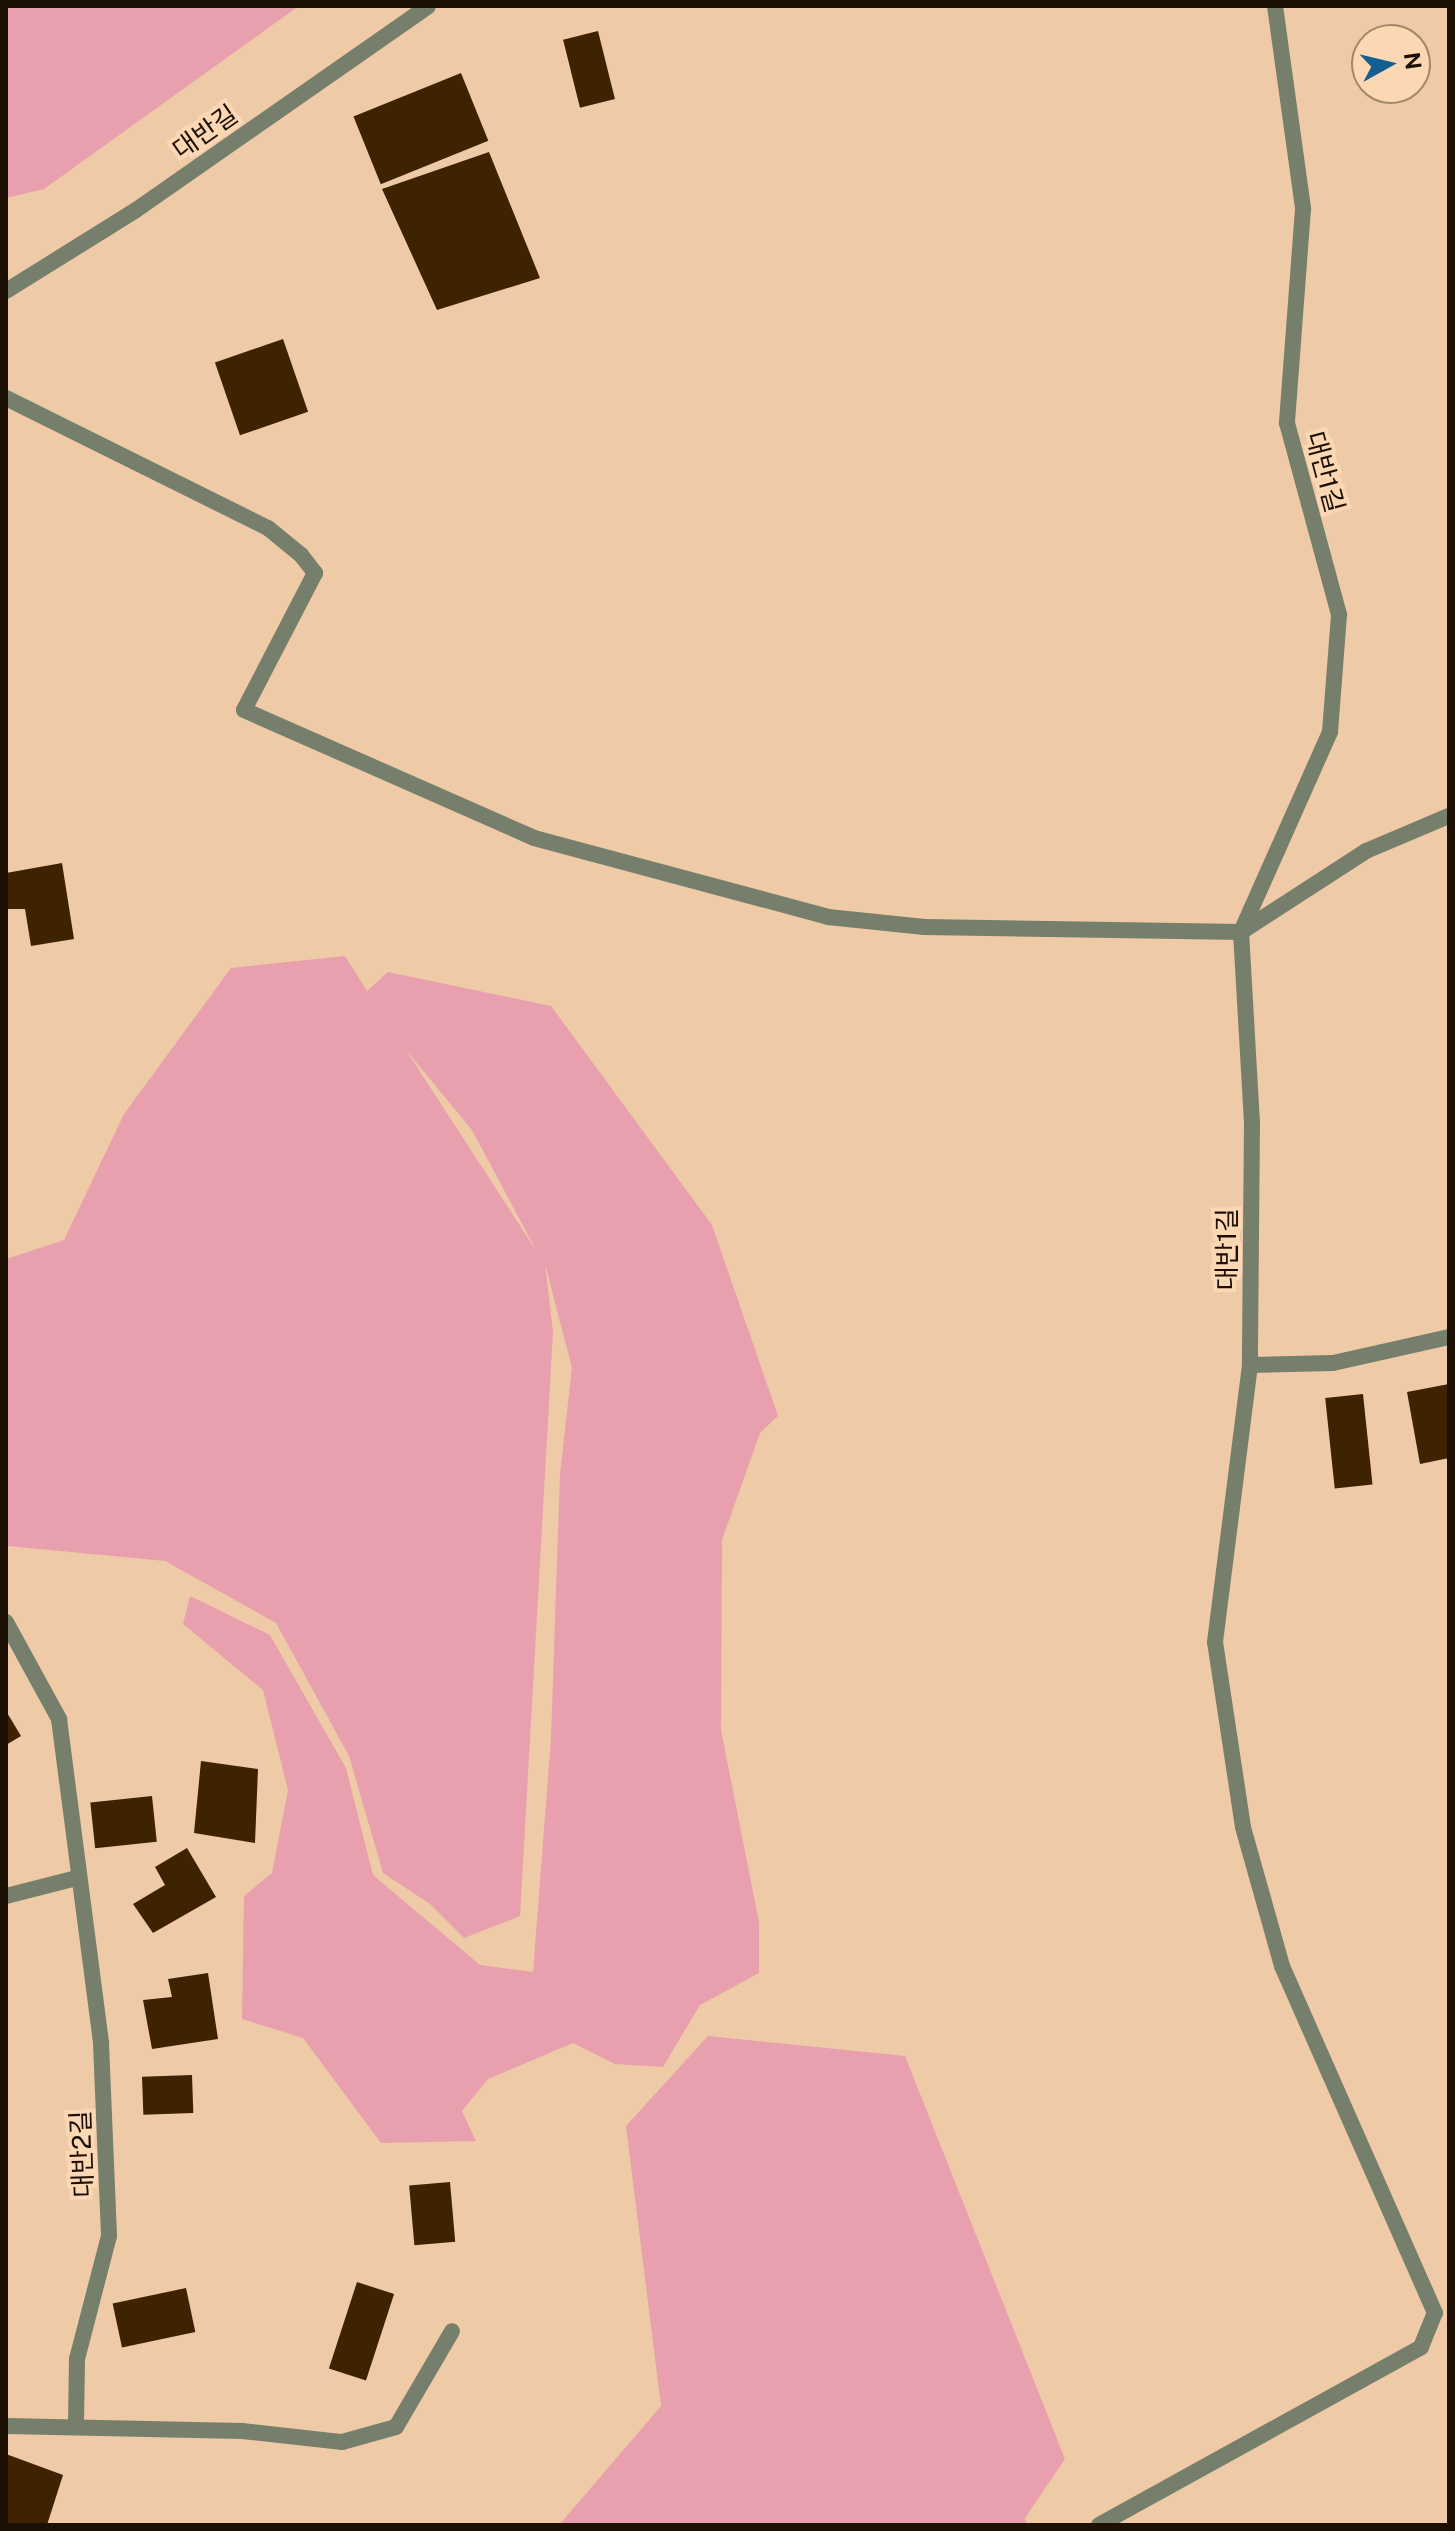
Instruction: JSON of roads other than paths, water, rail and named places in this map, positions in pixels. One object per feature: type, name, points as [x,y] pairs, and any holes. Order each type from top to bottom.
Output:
[{"type":"street","name":"대반길","points":[[6,291],[136,210],[428,6]]},
{"type":"street","name":"대반1길","points":[[1099,2525],[1421,2347],[1435,2313],[1282,1966],[1243,1827],[1215,1642],[1250,1365],[1252,1121],[1241,932],[1255,890],[1330,732],[1339,615],[1287,423],[1303,209],[1275,6]]},
{"type":"street","points":[[6,398],[268,528],[301,555],[315,573],[244,710],[534,838],[828,917],[924,927],[1241,932],[1366,851],[1449,816]]},
{"type":"street","points":[[1250,1365],[1333,1363],[1449,1337]]},
{"type":"street","name":"대반2길","points":[[6,1622],[59,1719],[77,1878],[101,2044],[109,2236],[77,2359],[76,2426]]},
{"type":"street","points":[[6,1896],[77,1878]]},
{"type":"street","points":[[6,2426],[242,2431],[342,2442],[396,2427],[452,2331]]}]
